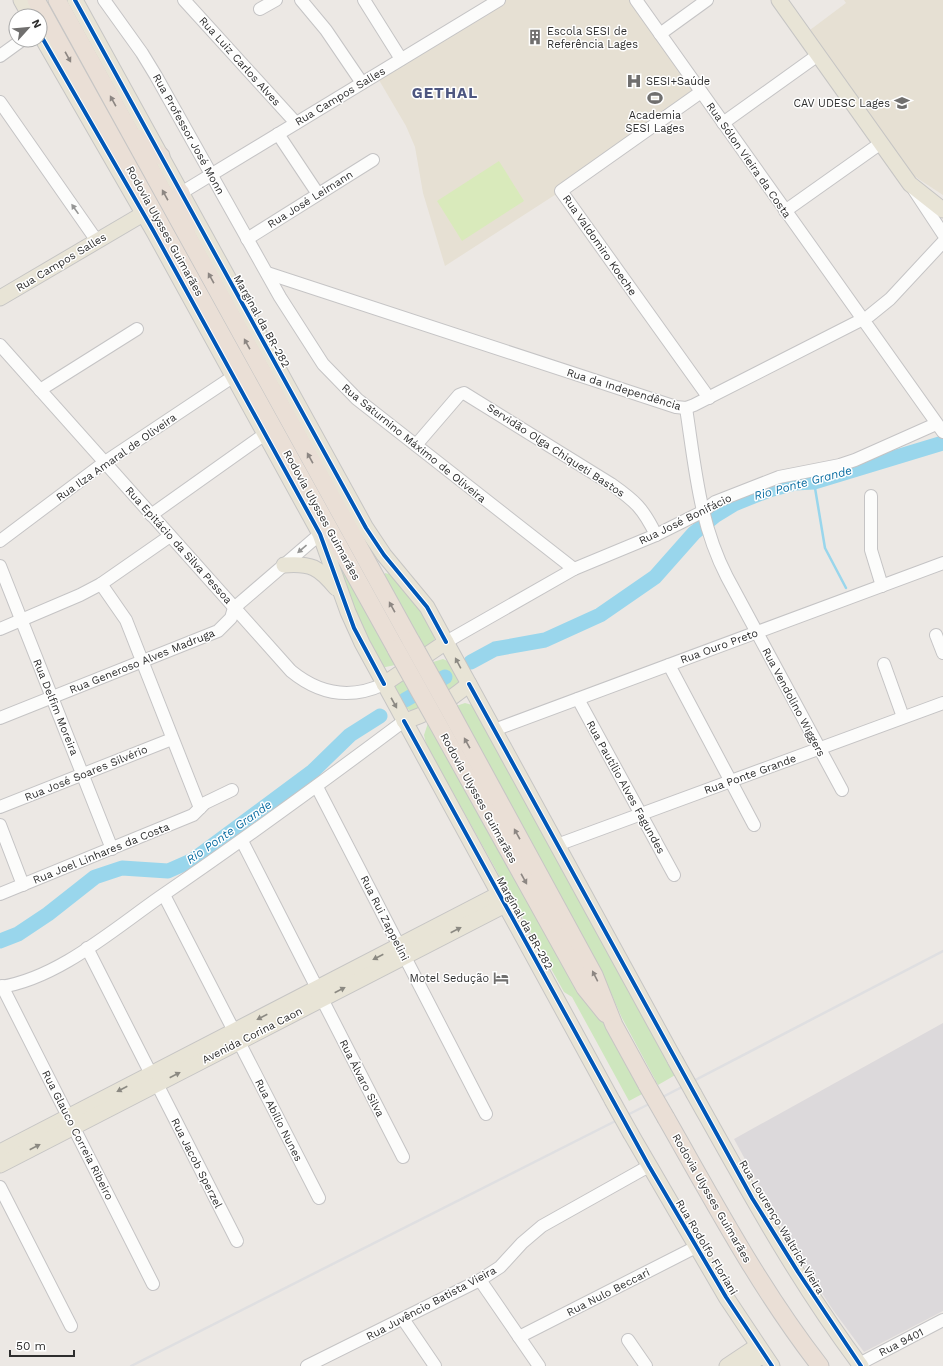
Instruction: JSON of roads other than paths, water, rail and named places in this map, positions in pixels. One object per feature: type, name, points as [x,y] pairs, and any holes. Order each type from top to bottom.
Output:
[{"type":"highway","name":"Rodovia Ulysses Guimarães","points":[[36,0],[221,332],[404,645]]},
{"type":"highway","name":"Rodovia Ulysses Guimarães","points":[[58,0],[191,242],[585,988],[614,1025],[647,1085],[766,1289],[791,1328],[820,1366]]},
{"type":"highway","points":[[110,132],[125,182]]},
{"type":"highway","points":[[132,135],[161,156]]},
{"type":"highway","points":[[181,193],[191,242]]},
{"type":"highway","points":[[188,292],[221,332]]},
{"type":"main road","name":"Marginal da BR-282","points":[[75,0],[366,528],[384,555],[427,608],[694,1094]]},
{"type":"main road","points":[[779,0],[910,184],[943,210]]},
{"type":"main road","name":"Marginal da BR-282","points":[[48,48],[188,292],[320,534],[341,596],[354,628],[631,1134]]},
{"type":"main road","name":"Rua Campos Salles","points":[[0,298],[143,214]]},
{"type":"main road","points":[[284,565],[300,563],[312,566],[322,572],[341,596]]},
{"type":"main road","points":[[384,684],[446,642]]},
{"type":"main road","points":[[404,721],[418,717],[458,694],[469,684]]},
{"type":"main road","name":"Avenida Corina Caon","points":[[0,1165],[71,1122],[502,899]]},
{"type":"main road","name":"Rua Lourenço Waltrick Vieira","points":[[694,1094],[752,1198],[798,1272],[860,1365]]},
{"type":"main road","name":"Avenida Corina Caon","points":[[0,1152],[71,1122]]},
{"type":"main road","name":"Rua Rodolfo Floriani","points":[[631,1134],[696,1247],[764,1355]]},
{"type":"main road","points":[[727,1366],[764,1355]]},
{"type":"main road","points":[[747,1366],[764,1355]]},
{"type":"street","name":"Rua Professor José Monn","points":[[104,0],[146,59],[212,174],[266,273]]},
{"type":"street","name":"Rua Luiz Carlos Alves","points":[[184,0],[296,123]]},
{"type":"street","points":[[260,9],[276,0]]},
{"type":"street","points":[[301,0],[326,30],[362,82]]},
{"type":"street","points":[[364,0],[400,59]]},
{"type":"street","name":"Rua Campos Salles","points":[[181,193],[498,0]]},
{"type":"street","name":"Rua Sólon Vieira da Costa","points":[[636,0],[940,428]]},
{"type":"street","points":[[660,34],[707,0]]},
{"type":"street","points":[[0,56],[11,48]]},
{"type":"street","points":[[723,123],[818,56]]},
{"type":"street","name":"Rua Valdomiro Koeche","points":[[701,92],[561,191],[709,398]]},
{"type":"street","points":[[0,102],[97,241]]},
{"type":"street","points":[[278,134],[318,194]]},
{"type":"street","points":[[785,211],[881,143]]},
{"type":"street","name":"Rua José Leimann","points":[[247,239],[372,160]]},
{"type":"street","points":[[910,184],[943,234]]},
{"type":"street","name":"Rua da Independência","points":[[266,273],[676,407],[686,408],[709,398],[862,320],[879,309],[890,299],[943,242]]},
{"type":"street","name":"Rua Saturnino Máximo de Oliveira","points":[[266,273],[294,321],[323,364],[357,399],[574,569]]},
{"type":"street","points":[[40,390],[137,330]]},
{"type":"street","name":"Rua Epitácio da Silva Pessoa","points":[[0,345],[284,664],[304,681],[317,687],[350,694],[368,692],[384,684]]},
{"type":"street","name":"Rua Ilza Amaral de Oliveira","points":[[0,541],[104,462],[234,376]]},
{"type":"street","name":"Servidão Olga Chiqueti Bastos","points":[[416,445],[459,395],[464,393],[611,484],[630,498],[641,507],[656,535]]},
{"type":"street","name":"Rua Vendolino Wiggers","points":[[686,408],[704,520],[719,561],[842,790]]},
{"type":"street","name":"Rua José Bonifácio","points":[[446,642],[574,569],[656,535],[704,520],[715,502],[752,487],[796,473],[840,465],[940,428]]},
{"type":"street","points":[[151,515],[266,434]]},
{"type":"street","points":[[871,496],[871,550],[882,586]]},
{"type":"street","name":"Rua Generoso Alves Madruga","points":[[0,718],[218,631],[230,618],[234,608],[320,534]]},
{"type":"street","points":[[0,629],[61,604],[101,584],[170,536]]},
{"type":"street","name":"Rua Ouro Preto","points":[[494,730],[943,563]]},
{"type":"street","name":"Rua Delfim Moreira","points":[[0,566],[112,849]]},
{"type":"street","points":[[101,584],[126,620],[200,808]]},
{"type":"street","points":[[936,634],[943,653]]},
{"type":"street","points":[[884,664],[903,717]]},
{"type":"street","points":[[669,665],[754,825]]},
{"type":"street","name":"Rua Pautílio Alves Fagundes","points":[[578,699],[674,875]]},
{"type":"street","name":"Rua Ponte Grande","points":[[557,845],[943,702]]},
{"type":"street","points":[[1,987],[44,972],[87,948],[242,841],[317,787],[404,721]]},
{"type":"street","name":"Rua José Soares Silvério","points":[[0,807],[172,739]]},
{"type":"street","name":"Rua Rui Zappelini","points":[[317,787],[486,1114]]},
{"type":"street","name":"Rua Joel Linhares da Costa","points":[[0,894],[193,815],[200,808],[232,790]]},
{"type":"street","points":[[0,825],[23,885]]},
{"type":"street","name":"Rua Álvaro Silva","points":[[242,841],[402,1157]]},
{"type":"street","name":"Rua Abílio Nunes","points":[[164,895],[319,1198]]},
{"type":"street","name":"Rua Jacob Sperzel","points":[[87,948],[237,1241]]},
{"type":"street","name":"Rua Glauco Correia Ribeiro","points":[[1,987],[153,1284]]},
{"type":"street","name":"Rua Juvêncio Batista Vieira","points":[[307,1366],[328,1362],[403,1319],[480,1280],[500,1267],[522,1243],[542,1226],[650,1166]]},
{"type":"street","points":[[0,1187],[71,1326]]},
{"type":"street","name":"Rua Nulo Beccari","points":[[519,1337],[696,1247]]},
{"type":"street","points":[[480,1280],[539,1366]]},
{"type":"street","points":[[403,1319],[435,1366]]},
{"type":"street","name":"Rua 9401","points":[[860,1365],[943,1320]]},
{"type":"street","points":[[628,1340],[646,1366]]},
{"type":"waterway","name":"Rio Ponte Grande","points":[[471,662],[495,649],[545,640],[600,615],[655,577],[694,533],[716,515],[734,504],[769,490],[795,483],[814,482],[943,443]]},
{"type":"waterway","points":[[814,482],[825,548],[846,588]]},
{"type":"waterway","name":"Rio Ponte Grande","points":[[405,700],[445,677]]},
{"type":"waterway","name":"Rio Ponte Grande","points":[[0,941],[18,934],[48,914],[95,877],[122,868],[168,871],[193,860],[313,771],[350,735],[380,716]]},
{"type":"railway","points":[[131,1366],[655,1101],[943,951]]},
{"type":"place","name":"Escola SESI de Referência Lages","points":[[535,37]]},
{"type":"place","name":"SESI+Saúde","points":[[634,81]]},
{"type":"place","name":"Academia SESI Lages","points":[[655,98]]},
{"type":"place","name":"CAV UDESC Lages","points":[[902,103]]},
{"type":"place","name":"Motel Sedução","points":[[501,978]]},
{"type":"district","name":"GETHAL","points":[[445,93]]}]
